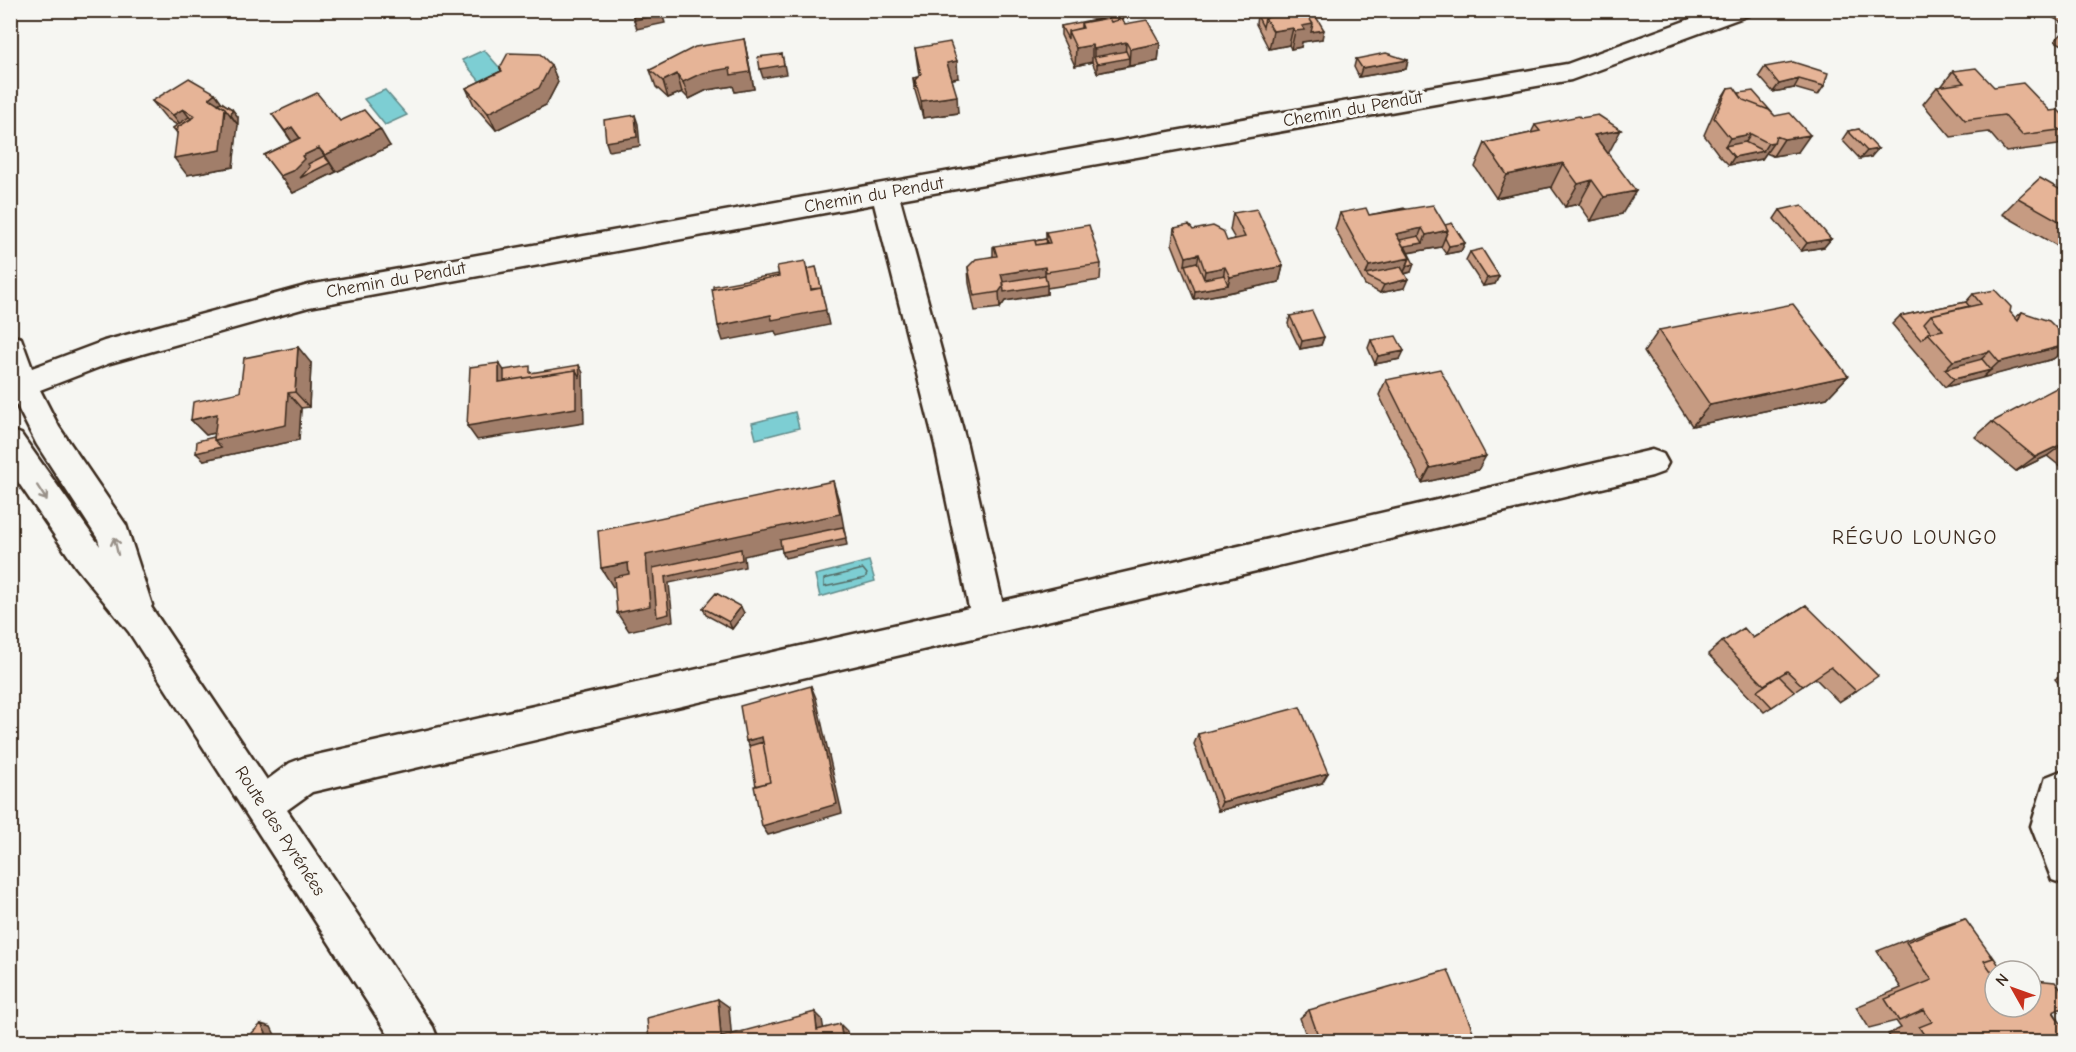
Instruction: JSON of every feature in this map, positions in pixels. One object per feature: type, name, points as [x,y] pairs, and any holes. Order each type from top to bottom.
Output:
[{"type":"street","name":"Chemin du Pendut","points":[[16,387],[104,353],[309,296],[1571,72],[1740,10]]},
{"type":"street","points":[[885,193],[951,445],[989,619]]},
{"type":"street","name":"Route des Pyrénées","points":[[10,346],[16,387],[114,535],[122,569],[141,621]]},
{"type":"street","name":"Route des Pyrénées","points":[[10,443],[95,568],[141,621],[417,1041]]},
{"type":"street","points":[[263,805],[303,776],[989,619],[1652,463]]},
{"type":"street","points":[[2066,787],[2060,790],[2050,826],[2066,866]]},
{"type":"water","points":[[484,50],[506,75],[483,85],[462,60]]},
{"type":"water","points":[[385,90],[407,115],[385,125],[364,99]]},
{"type":"water","points":[[795,412],[799,428],[756,439],[752,423]]},
{"type":"water","points":[[869,561],[875,581],[820,597],[815,575]]},
{"type":"building","points":[[631,10],[661,10],[662,14],[634,20]]},
{"type":"building","points":[[1269,10],[1311,10],[1305,12],[1313,24],[1302,26],[1305,30],[1295,31],[1293,28],[1273,31],[1265,18],[1273,16]]},
{"type":"building","points":[[1311,10],[1324,30],[1311,32],[1313,24],[1309,18]]},
{"type":"building","points":[[1121,14],[1123,18],[1111,22],[1109,18],[1081,23],[1081,28],[1068,31],[1068,39],[1061,26]]},
{"type":"building","points":[[1265,14],[1267,18],[1265,18],[1263,27],[1257,15]]},
{"type":"building","points":[[1109,18],[1111,22],[1122,19],[1125,24],[1147,20],[1160,43],[1130,49],[1126,42],[1094,49],[1092,45],[1076,48],[1068,31],[1083,28],[1081,23]]},
{"type":"building","points":[[744,39],[750,72],[731,75],[730,68],[702,73],[683,82],[677,74],[663,81],[650,70],[695,47]]},
{"type":"building","points":[[950,42],[957,61],[947,63],[957,96],[921,101],[915,80],[921,74],[915,48]]},
{"type":"building","points":[[1126,51],[1129,58],[1097,64],[1094,57]]},
{"type":"building","points":[[508,53],[540,54],[551,65],[539,88],[488,113],[466,88],[502,71],[500,68]]},
{"type":"building","points":[[1386,53],[1408,60],[1362,68],[1356,59]]},
{"type":"building","points":[[782,54],[784,65],[760,69],[758,57]]},
{"type":"building","points":[[1793,62],[1828,73],[1824,86],[1799,79],[1779,84],[1765,67]]},
{"type":"building","points":[[1976,68],[1994,87],[2023,83],[2050,111],[2058,110],[2066,118],[2066,129],[2022,135],[2004,115],[1965,120],[1937,87],[1964,83],[1953,71]]},
{"type":"building","points":[[189,78],[215,93],[209,98],[225,108],[221,150],[174,158],[178,127],[195,116],[183,109],[173,115],[152,101]]},
{"type":"building","points":[[1734,87],[1743,100],[1769,110],[1775,116],[1790,113],[1810,135],[1784,139],[1776,136],[1774,142],[1768,143],[1751,134],[1730,138],[1714,118],[1728,88]]},
{"type":"building","points":[[1753,91],[1775,116],[1769,110],[1743,100],[1739,93]]},
{"type":"building","points":[[317,93],[340,121],[364,110],[380,129],[325,155],[319,148],[302,156],[304,159],[292,171],[280,176],[264,155],[300,138],[292,127],[285,131],[272,114]]},
{"type":"building","points":[[221,102],[232,109],[231,116],[225,108],[218,104]]},
{"type":"building","points":[[635,115],[637,137],[606,142],[604,120]]},
{"type":"building","points":[[1598,115],[1621,130],[1594,135],[1636,191],[1604,197],[1592,180],[1578,184],[1563,163],[1507,175],[1485,143],[1540,131],[1535,125],[1579,116],[1581,118]]},
{"type":"building","points":[[189,117],[191,119],[178,127],[177,131],[173,128]]},
{"type":"building","points":[[1859,129],[1878,149],[1867,151],[1848,131]]},
{"type":"building","points":[[1745,142],[1763,151],[1734,157],[1725,146]]},
{"type":"building","points":[[324,156],[330,163],[300,178],[310,167],[308,164]]},
{"type":"building","points":[[2040,178],[2066,193],[2066,225],[2018,198]]},
{"type":"building","points":[[1433,205],[1448,230],[1426,235],[1422,228],[1396,234],[1410,258],[1369,266],[1340,213],[1366,208],[1369,215]]},
{"type":"building","points":[[1802,205],[1831,239],[1807,243],[1780,210]]},
{"type":"building","points":[[1257,209],[1283,266],[1230,277],[1225,267],[1205,271],[1199,254],[1186,257],[1174,228],[1189,225],[1193,230],[1213,226],[1223,231],[1227,241],[1245,237],[1233,213]]},
{"type":"building","points":[[1452,223],[1465,243],[1449,246],[1445,238],[1448,230],[1445,225]]},
{"type":"building","points":[[1089,225],[1101,264],[1046,272],[1045,267],[1001,274],[1004,285],[999,292],[974,296],[968,267],[976,259],[997,256],[994,246],[1035,240],[1036,245],[1050,243],[1046,232]]},
{"type":"building","points":[[1419,236],[1423,243],[1405,246],[1414,264],[1407,266],[1410,258],[1400,240]]},
{"type":"building","points":[[1046,239],[1047,243],[1036,245],[1035,241]]},
{"type":"building","points":[[1482,249],[1499,276],[1487,278],[1470,252]]},
{"type":"building","points":[[805,261],[811,290],[821,288],[826,310],[772,320],[771,315],[718,326],[712,289],[779,276],[777,266]]},
{"type":"building","points":[[1197,262],[1204,279],[1224,275],[1228,285],[1195,291],[1185,265]]},
{"type":"building","points":[[816,267],[823,295],[821,288],[811,289],[807,269]]},
{"type":"building","points":[[1401,267],[1408,279],[1384,285],[1366,274]]},
{"type":"building","points":[[778,274],[779,276],[713,289],[713,286]]},
{"type":"building","points":[[1045,275],[1047,285],[1004,292],[1003,282]]},
{"type":"building","points":[[1995,290],[2011,307],[2010,312],[2018,321],[2022,312],[2049,321],[2066,338],[2066,345],[1999,362],[1990,351],[1953,361],[1928,333],[1943,330],[1931,315],[1981,304],[1973,294]]},
{"type":"building","points":[[1966,302],[1969,306],[1931,315],[1924,323],[1931,332],[1921,340],[1900,316]]},
{"type":"building","points":[[1793,304],[1848,376],[1710,405],[1659,330]]},
{"type":"building","points":[[1312,311],[1324,337],[1302,341],[1290,316]]},
{"type":"building","points":[[1396,336],[1404,351],[1378,356],[1371,340]]},
{"type":"building","points":[[298,347],[295,392],[288,393],[286,425],[214,440],[217,414],[191,420],[193,402],[240,392],[244,358]]},
{"type":"building","points":[[1982,359],[1991,370],[1954,379],[1945,369]]},
{"type":"building","points":[[499,363],[499,382],[576,370],[576,408],[467,426],[470,367]]},
{"type":"building","points":[[579,365],[580,378],[576,370],[504,381],[504,370],[530,366],[530,373]]},
{"type":"building","points":[[1440,369],[1486,456],[1430,468],[1386,380]]},
{"type":"building","points":[[2058,387],[2066,392],[2066,442],[2035,457],[1992,422]]},
{"type":"building","points":[[214,437],[221,447],[196,453],[197,441]]},
{"type":"building","points":[[833,481],[840,514],[646,555],[650,606],[617,613],[614,577],[629,574],[628,563],[601,568],[598,531]]},
{"type":"building","points":[[843,527],[846,538],[782,552],[780,540]]},
{"type":"building","points":[[741,549],[742,560],[665,577],[669,614],[657,617],[653,568]]},
{"type":"building","points":[[716,593],[741,607],[729,622],[703,608]]},
{"type":"building","points":[[1806,605],[1878,676],[1856,691],[1831,667],[1803,686],[1787,671],[1764,685],[1722,642],[1744,628],[1753,638]]},
{"type":"building","points":[[1779,676],[1795,692],[1772,707],[1757,691]]},
{"type":"building","points":[[811,686],[837,804],[762,826],[754,786],[770,782],[762,737],[746,741],[740,706]]},
{"type":"building","points":[[1300,707],[1328,773],[1222,802],[1198,734]]},
{"type":"building","points":[[763,742],[770,782],[756,786],[749,746]]},
{"type":"building","points":[[1965,919],[1993,958],[1983,959],[1983,1019],[2043,1019],[2043,981],[2055,982],[2066,996],[2066,1006],[2053,1012],[2066,1031],[2041,1041],[1928,1041],[1919,1027],[1932,1022],[1924,1010],[1899,1021],[1885,999],[1932,980],[1906,942]]},
{"type":"building","points":[[1448,970],[1477,1041],[1320,1041],[1309,1010]]},
{"type":"building","points":[[718,999],[721,1037],[815,1012],[817,1030],[840,1024],[843,1041],[649,1041],[647,1018]]},
{"type":"building","points":[[261,1024],[270,1041],[245,1041],[245,1040]]},
{"type":"building","points":[[2065,1031],[2066,1041],[2041,1041]]},
{"type":"district","name":"RÉGUO LOUNGO","points":[[1915,537]]}]
